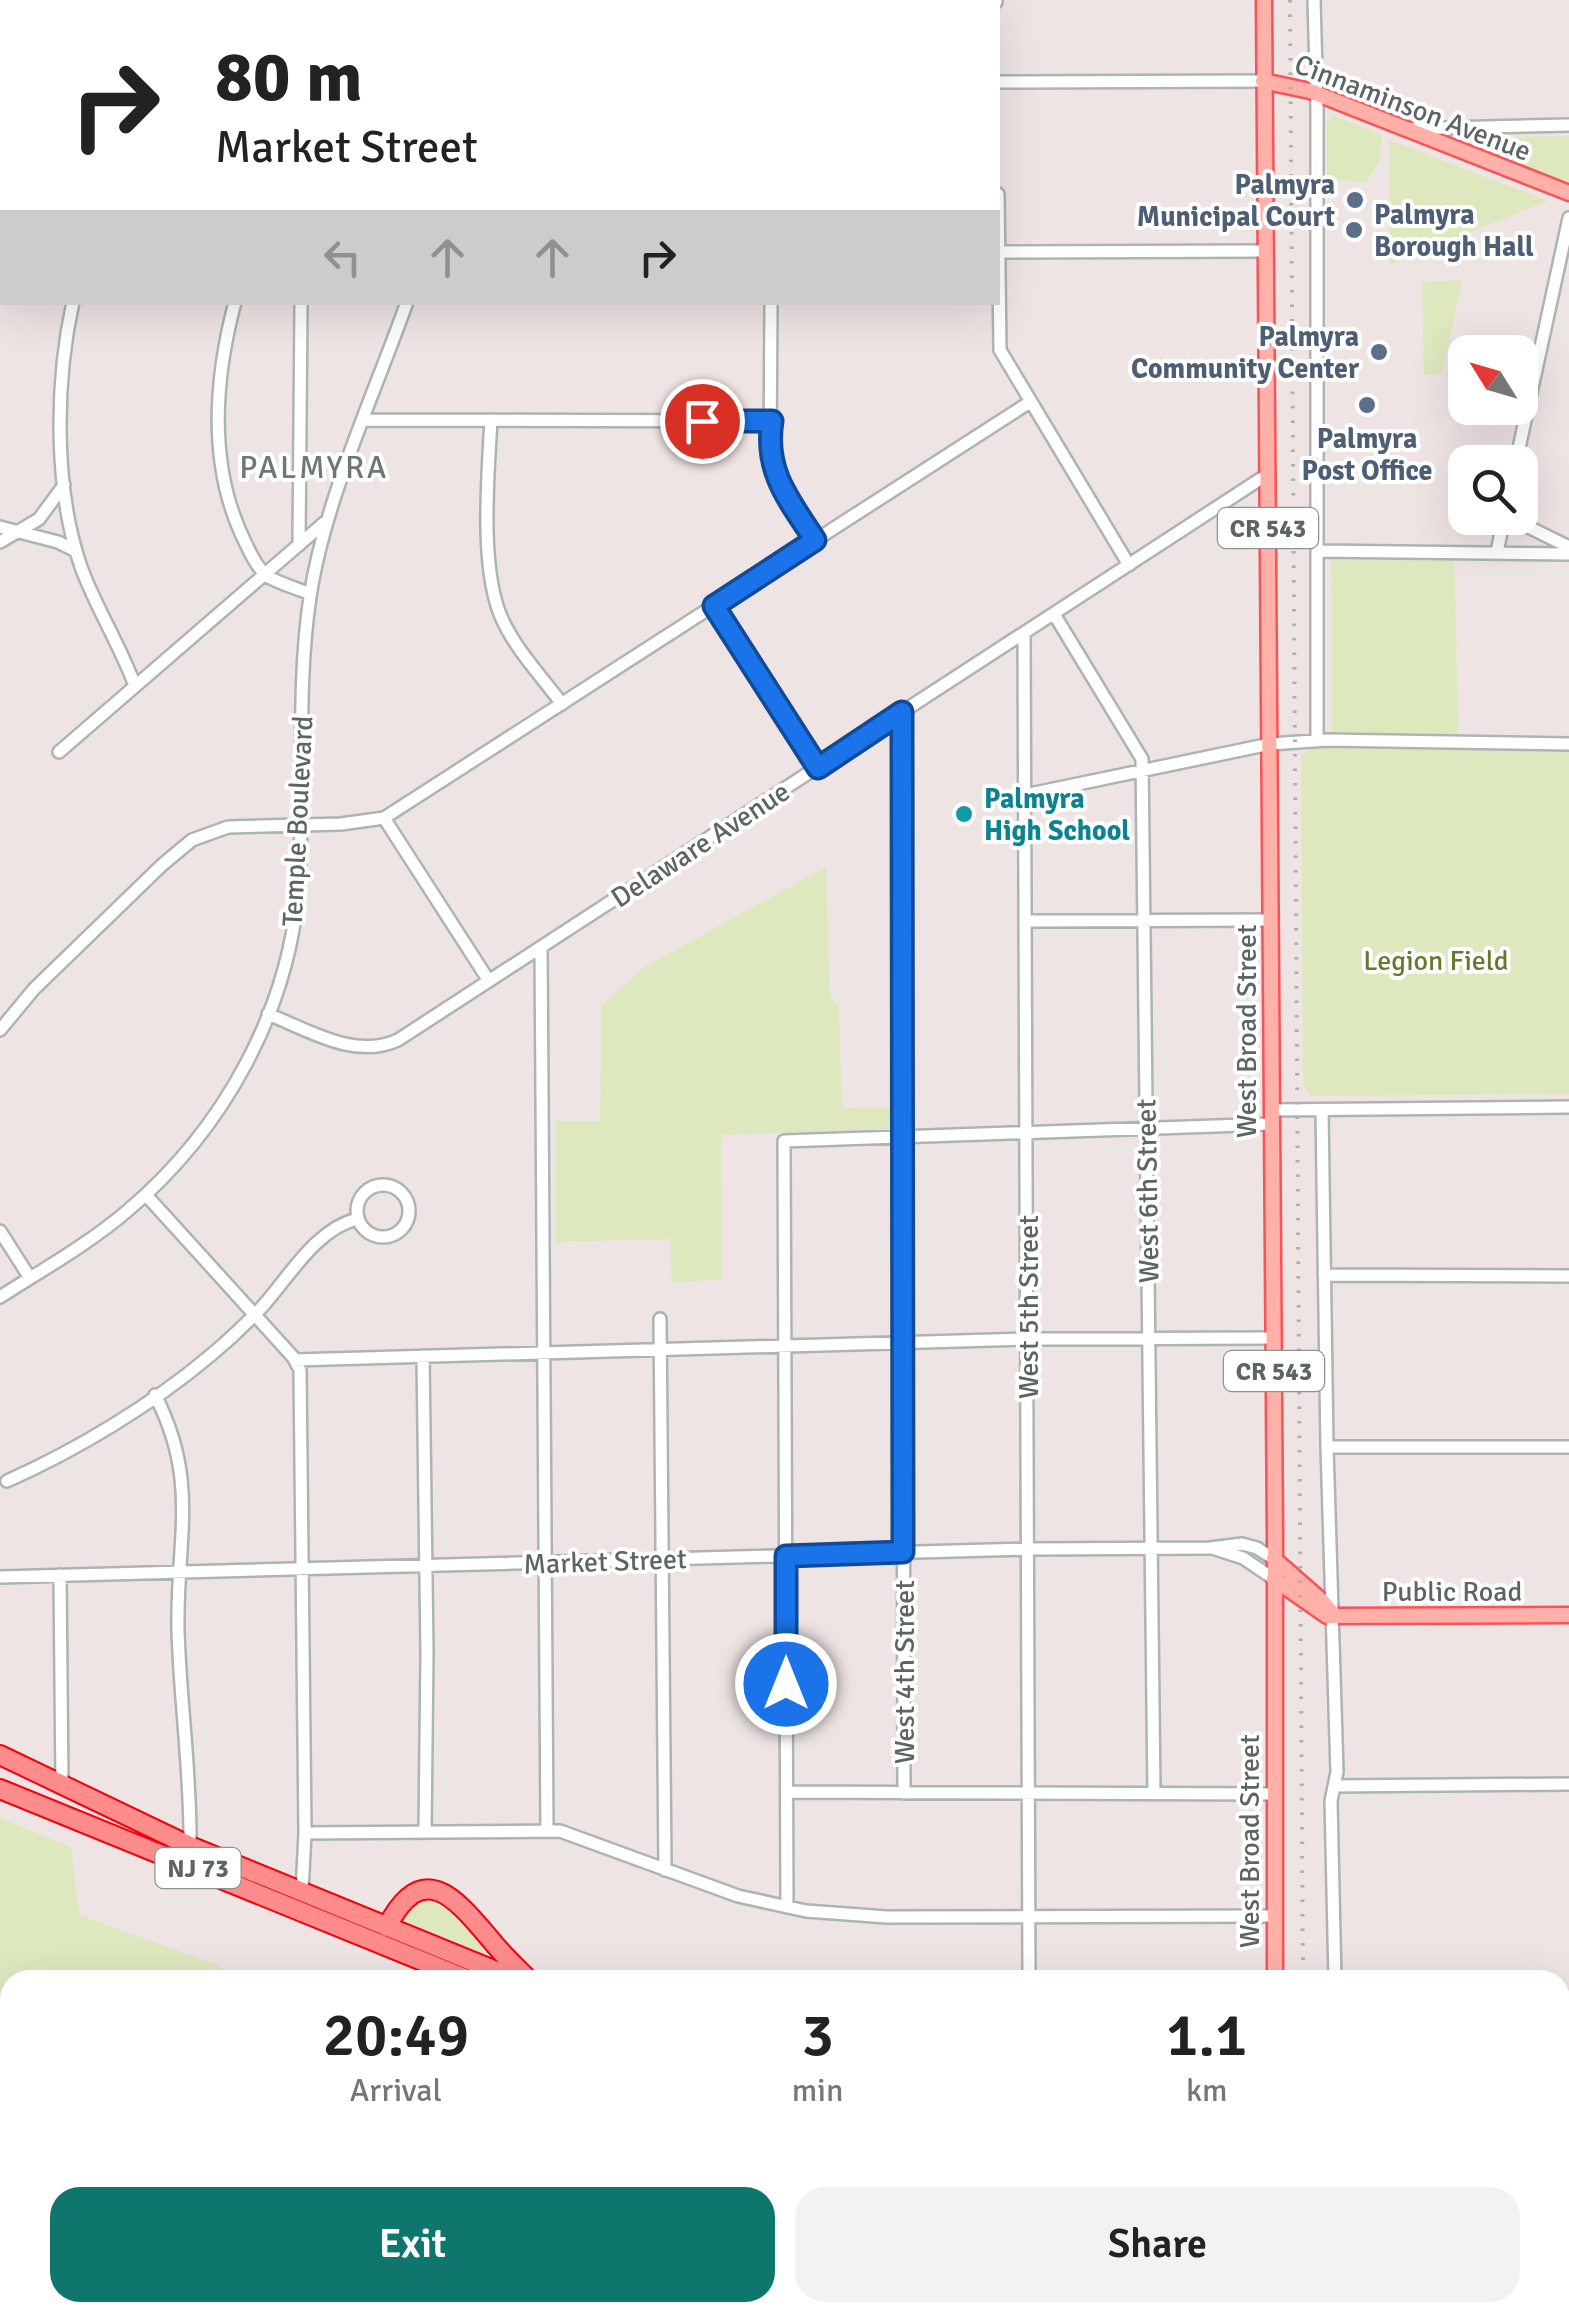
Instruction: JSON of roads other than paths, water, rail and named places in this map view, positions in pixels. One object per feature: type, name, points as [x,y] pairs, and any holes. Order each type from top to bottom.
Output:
[{"type":"highway","name":"NJ 73","points":[[0,1755],[190,1846],[493,1970]]},
{"type":"highway","name":"NJ 73","points":[[0,1789],[444,1970]]},
{"type":"highway","points":[[387,1927],[410,1896],[430,1890],[446,1893],[462,1905],[520,1970]]},
{"type":"main road","name":"CR 543","points":[[1264,0],[1264,81]]},
{"type":"main road","name":"Cinnaminson Avenue","points":[[1264,81],[1317,93],[1569,193]]},
{"type":"main road","name":"West Broad Street","points":[[1264,81],[1275,1970]]},
{"type":"main road","points":[[1274,1559],[1334,1616]]},
{"type":"main road","name":"Public Road","points":[[1274,1579],[1318,1612],[1334,1616],[1569,1615]]},
{"type":"street","points":[[1314,0],[1317,741]]},
{"type":"street","name":"Cinnaminson Avenue","points":[[1000,82],[1264,81]]},
{"type":"street","points":[[1406,129],[1569,125]]},
{"type":"street","points":[[1520,445],[1569,218]]},
{"type":"street","points":[[1000,252],[1264,251]]},
{"type":"street","points":[[73,305],[61,399],[64,485],[76,551],[134,686]]},
{"type":"street","points":[[234,305],[223,349],[218,400],[219,444],[226,487],[240,532],[265,574],[310,594]]},
{"type":"street","points":[[299,545],[300,305]]},
{"type":"street","name":"Temple Boulevard","points":[[0,1297],[95,1236],[146,1195],[213,1118],[240,1075],[268,1014],[291,938],[299,884],[310,594],[328,520],[406,305]]},
{"type":"street","points":[[771,305],[770,454],[778,479],[815,540]]},
{"type":"street","points":[[999,305],[999,344],[1129,564]]},
{"type":"street","points":[[0,1030],[34,989],[162,864],[192,840],[228,827],[384,818],[1030,402]]},
{"type":"street","points":[[364,420],[772,421]]},
{"type":"street","points":[[491,420],[488,531],[493,596],[508,630],[562,704]]},
{"type":"street","name":"Delaware Avenue","points":[[268,1014],[333,1040],[374,1047],[398,1040],[1268,474]]},
{"type":"street","points":[[0,542],[39,519],[64,485]]},
{"type":"street","points":[[58,752],[328,520]]},
{"type":"street","points":[[0,526],[76,551]]},
{"type":"street","points":[[1538,534],[1569,551]]},
{"type":"street","points":[[1497,552],[1502,535]]},
{"type":"street","points":[[1317,551],[1569,551]]},
{"type":"street","points":[[714,606],[818,768]]},
{"type":"street","name":"West 6th Street","points":[[1054,614],[1142,759],[1154,1793]]},
{"type":"street","name":"West 5th Street","points":[[1024,633],[1029,1970]]},
{"type":"street","name":"West 4th Street","points":[[902,712],[904,1792]]},
{"type":"street","points":[[1025,795],[1270,744],[1569,744]]},
{"type":"street","points":[[384,818],[489,981]]},
{"type":"street","points":[[1026,921],[1270,920]]},
{"type":"street","points":[[541,948],[547,1831]]},
{"type":"street","points":[[787,1907],[784,1141],[1146,1128],[1322,1110],[1569,1107]]},
{"type":"street","points":[[1322,1110],[1337,1772],[1331,1801],[1335,1970]]},
{"type":"street","points":[[377,1185],[397,1188],[408,1204],[406,1223],[391,1236],[368,1233],[357,1218],[361,1196],[377,1185]]},
{"type":"street","points":[[146,1195],[295,1360],[302,1386],[302,1892]]},
{"type":"street","points":[[7,1481],[54,1459],[195,1368],[256,1314],[318,1244],[341,1224],[357,1218]]},
{"type":"street","points":[[0,1231],[30,1278]]},
{"type":"street","points":[[1324,1276],[1569,1276]]},
{"type":"street","points":[[660,1320],[665,1870]]},
{"type":"street","points":[[295,1360],[1028,1340],[1274,1338]]},
{"type":"street","points":[[423,1356],[425,1831]]},
{"type":"street","points":[[155,1396],[180,1457],[184,1536],[178,1631],[190,1846]]},
{"type":"street","points":[[1327,1447],[1569,1447]]},
{"type":"street","name":"Market Street","points":[[0,1576],[1248,1545],[1274,1559]]},
{"type":"street","name":"Market Street","points":[[1210,1548],[1243,1558],[1274,1579]]},
{"type":"street","points":[[60,1575],[62,1785]]},
{"type":"street","points":[[1334,1786],[1569,1784]]},
{"type":"street","points":[[786,1792],[1274,1794]]},
{"type":"street","points":[[305,1833],[572,1834],[738,1896],[828,1914],[1274,1916]]},
{"type":"railway","points":[[1290,0],[1303,1970]]},
{"type":"place","name":"Palmyra Municipal Court","points":[[1355,200]]},
{"type":"place","name":"Palmyra Borough Hall","points":[[1354,230]]},
{"type":"place","name":"Palmyra Community Center","points":[[1379,352]]},
{"type":"place","name":"Palmyra Post Office","points":[[1367,405]]},
{"type":"place","name":"Palmyra High School","points":[[964,814]]},
{"type":"district","name":"PALMYRA","points":[[314,467]]},
{"type":"park label","name":"Legion Field","points":[[1436,960]]}]
